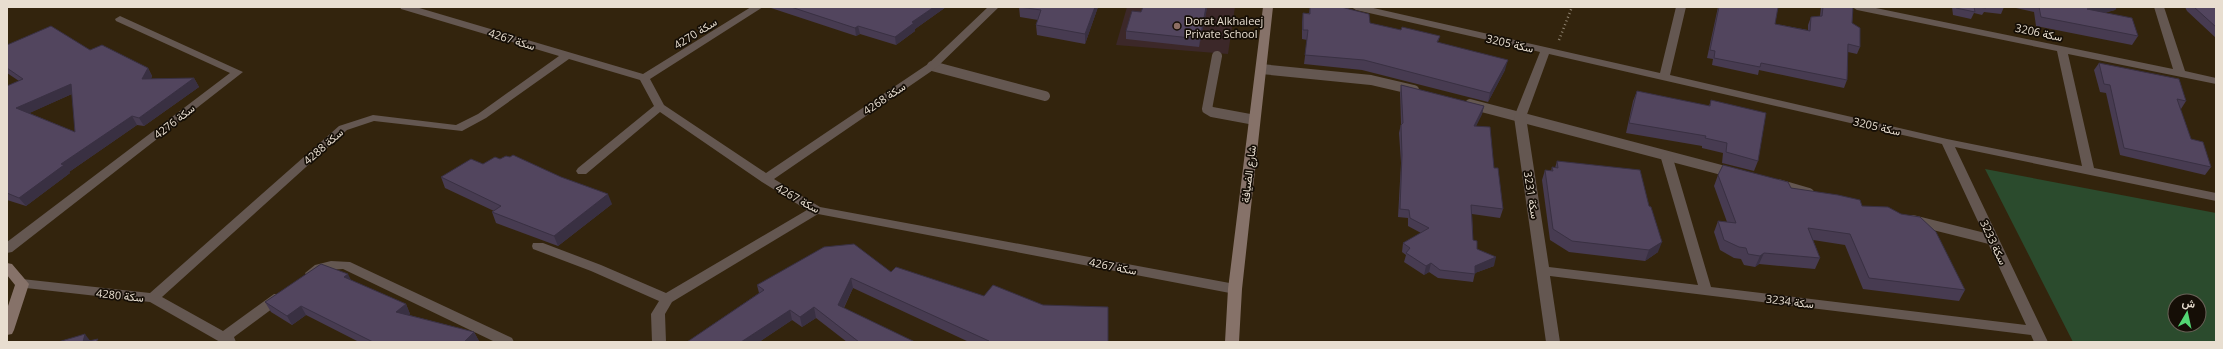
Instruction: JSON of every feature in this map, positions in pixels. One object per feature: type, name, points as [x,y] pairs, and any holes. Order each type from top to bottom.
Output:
[{"type":"street","name":"سكة 4267","points":[[405,7],[644,78],[660,107],[766,180],[816,210],[1235,289]]},
{"type":"street","name":"سكة 4270","points":[[644,78],[758,7]]},
{"type":"street","name":"سكة 4268","points":[[766,180],[932,66],[994,7]]},
{"type":"street","name":"شارع الضيافة","points":[[1232,342],[1235,289],[1268,7]]},
{"type":"street","name":"سكة 3205","points":[[1356,7],[1549,53],[1947,142],[2216,197]]},
{"type":"street","points":[[1664,78],[1681,7]]},
{"type":"street","name":"سكة 3206","points":[[1856,7],[2216,81]]},
{"type":"street","points":[[2159,7],[2180,73]]},
{"type":"street","name":"سكة 4276","points":[[7,249],[238,72],[120,19]]},
{"type":"street","points":[[2062,49],[2089,172]]},
{"type":"street","name":"سكة 3231","points":[[1549,53],[1520,117],[1544,271],[1553,342]]},
{"type":"street","name":"سكة 4288","points":[[154,298],[343,128],[373,118],[458,129],[482,116],[568,55]]},
{"type":"street","points":[[582,171],[660,107]]},
{"type":"street","name":"سكة 3233","points":[[1947,142],[2038,337]]},
{"type":"street","points":[[1666,155],[1706,290]]},
{"type":"street","points":[[659,342],[658,314],[667,299],[816,210]]},
{"type":"street","points":[[538,246],[596,268],[667,299]]},
{"type":"street","points":[[228,340],[296,284],[318,268],[332,264],[345,265],[507,342]]},
{"type":"street","points":[[7,267],[22,284],[7,330]]},
{"type":"street","name":"سكة 3234","points":[[1544,271],[1706,290],[2038,337]]},
{"type":"street","name":"سكة 4280","points":[[22,284],[154,298],[228,340]]},
{"type":"lane","points":[[1217,56],[1207,109],[1212,112],[1255,120]]},
{"type":"lane","points":[[932,66],[1045,96]]},
{"type":"lane","points":[[1261,69],[1377,81],[1425,92]]},
{"type":"lane","points":[[1462,102],[1742,175]]},
{"type":"lane","points":[[1765,181],[1818,195]]},
{"type":"lane","points":[[1902,217],[1993,240]]},
{"type":"path","points":[[1549,53],[1572,7]]},
{"type":"shaded area","name":"Dorat Alkhaleej Private School","points":[[1127,7],[1235,7],[1228,54],[1116,45]]},
{"type":"green space","points":[[1985,169],[2216,213],[2216,342],[2073,342]]},
{"type":"building","points":[[791,7],[934,7],[912,22],[914,23],[895,37],[858,26],[855,28]]},
{"type":"building","points":[[1019,7],[1095,7],[1085,34],[1036,25],[1041,10]]},
{"type":"building","points":[[1143,7],[1206,7],[1200,39],[1126,31],[1132,11],[1141,12]]},
{"type":"building","points":[[1310,7],[1341,7],[1369,14],[1370,23],[1401,30],[1402,27],[1440,36],[1437,42],[1508,60],[1490,93],[1364,60],[1305,55],[1308,30],[1303,30],[1303,13],[1310,14]]},
{"type":"building","points":[[1719,7],[1778,7],[1775,24],[1810,31],[1811,17],[1822,16],[1823,7],[1853,7],[1852,23],[1860,28],[1860,47],[1848,44],[1847,80],[1761,63],[1760,67],[1714,58],[1715,51],[1710,50]]},
{"type":"building","points":[[1974,7],[1975,12],[1956,8]]},
{"type":"building","points":[[2039,7],[2097,7],[2087,9],[2132,18],[2138,36],[2041,17]]},
{"type":"building","points":[[2194,7],[2216,7],[2216,27]]},
{"type":"building","points":[[51,26],[90,50],[102,45],[148,68],[142,79],[194,78],[139,118],[132,116],[61,164],[64,165],[19,198],[7,193],[7,86],[23,79],[7,68],[7,45]],"holes":[[[71,84],[75,132],[16,108]]]},
{"type":"building","points":[[2099,63],[2179,79],[2186,101],[2177,99],[2191,139],[2203,142],[2211,167],[2124,148],[2110,85],[2104,84]]},
{"type":"building","points":[[1401,85],[1484,106],[1474,126],[1490,127],[1494,168],[1498,168],[1503,209],[1471,205],[1473,240],[1477,241],[1477,249],[1496,257],[1475,266],[1475,274],[1440,270],[1431,263],[1426,266],[1406,253],[1410,248],[1403,243],[1429,228],[1410,218],[1409,210],[1400,209],[1402,155],[1401,125],[1403,123]]},
{"type":"building","points":[[1637,91],[1710,106],[1711,100],[1766,113],[1758,161],[1726,152],[1727,143],[1705,138],[1706,136],[1629,123]]},
{"type":"building","points":[[513,155],[561,177],[608,194],[554,236],[492,212],[501,206],[441,177],[471,159],[483,164],[495,157],[500,159]]},
{"type":"building","points":[[1557,161],[1640,170],[1649,206],[1651,207],[1662,242],[1649,250],[1572,241],[1553,229],[1545,170],[1553,171],[1552,167],[1558,168]]},
{"type":"building","points":[[1723,165],[1788,182],[1791,188],[1838,195],[1860,200],[1862,206],[1888,207],[1901,214],[1920,217],[1936,232],[1965,290],[1869,278],[1850,234],[1808,228],[1820,258],[1764,253],[1760,256],[1748,254],[1746,248],[1739,247],[1724,240],[1718,221],[1736,223],[1718,175]]},
{"type":"building","points":[[854,244],[891,272],[896,267],[984,296],[993,285],[1043,305],[1108,307],[1108,342],[988,342],[989,341],[851,278],[838,305],[915,342],[859,342],[814,307],[800,317],[790,310],[741,342],[687,342],[764,290],[757,285],[824,247]]},
{"type":"building","points":[[321,264],[348,274],[344,277],[406,304],[396,312],[474,332],[464,342],[373,342],[301,306],[287,316],[265,302]]},
{"type":"building","points":[[85,334],[83,342],[58,342]]},
{"type":"building","points":[[98,339],[96,342],[84,342]]},
{"type":"place","name":"Dorat Alkhaleej Private School","points":[[1177,26]]}]
